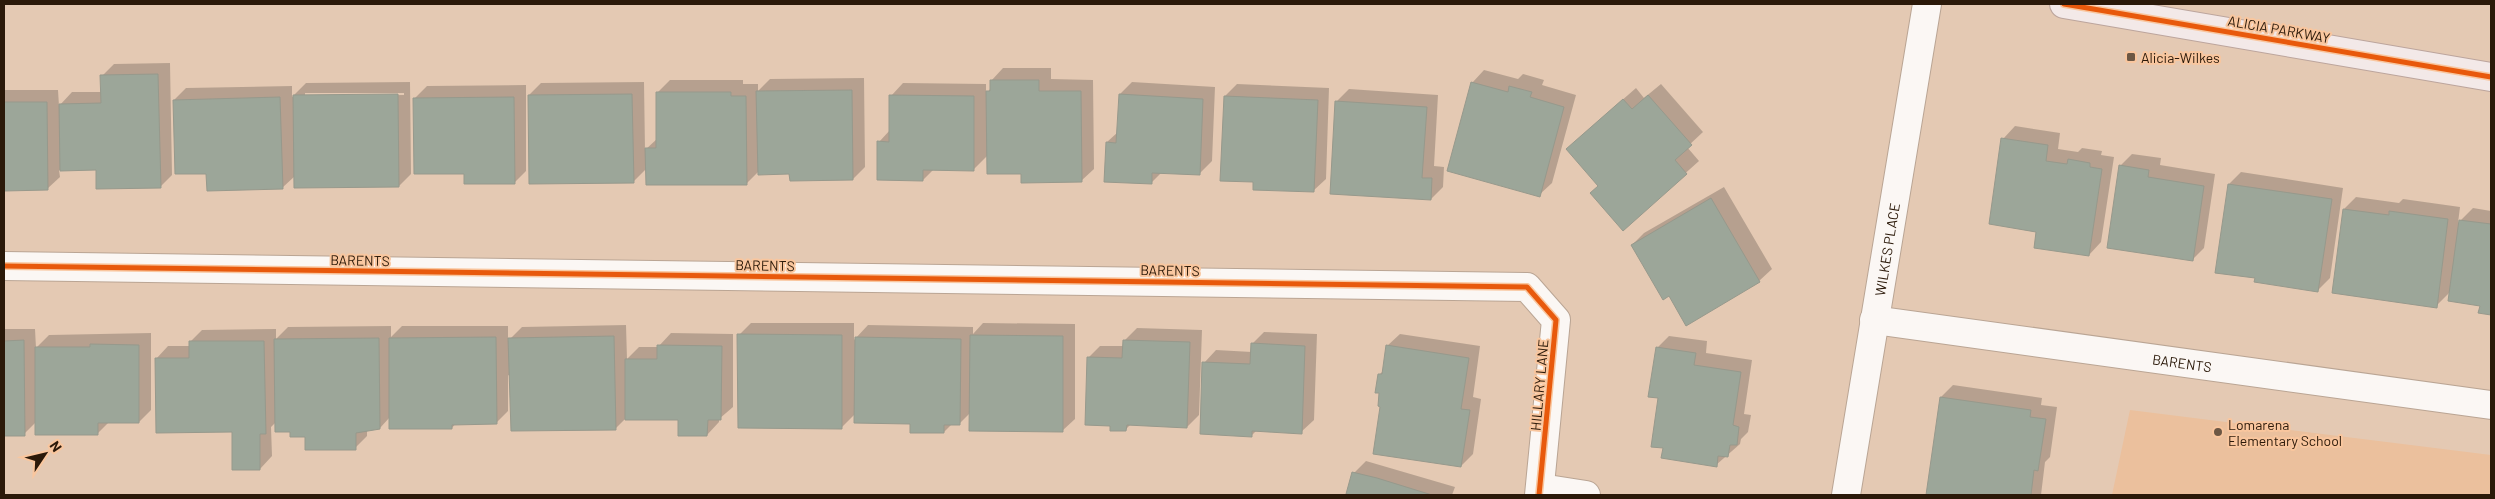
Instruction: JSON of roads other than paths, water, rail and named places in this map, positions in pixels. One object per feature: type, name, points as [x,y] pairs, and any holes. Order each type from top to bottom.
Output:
[{"type":"main road","name":"ALICIA PARKWAY","points":[[2064,4],[2491,77]]},
{"type":"street","name":"WILKES PLACE","points":[[1846,495],[1926,4]]},
{"type":"street","name":"BARENTS","points":[[4,266],[1527,286]]},
{"type":"street","name":"HILLARY LANE","points":[[1527,286],[1556,320],[1540,492]]},
{"type":"street","name":"BARENTS","points":[[1874,320],[2491,405]]},
{"type":"street","points":[[1540,492],[1586,495]]},
{"type":"place","name":"Alicia-Wilkes","points":[[2131,57]]},
{"type":"place","name":"Lomarena Elementary School","points":[[2218,432]]}]
